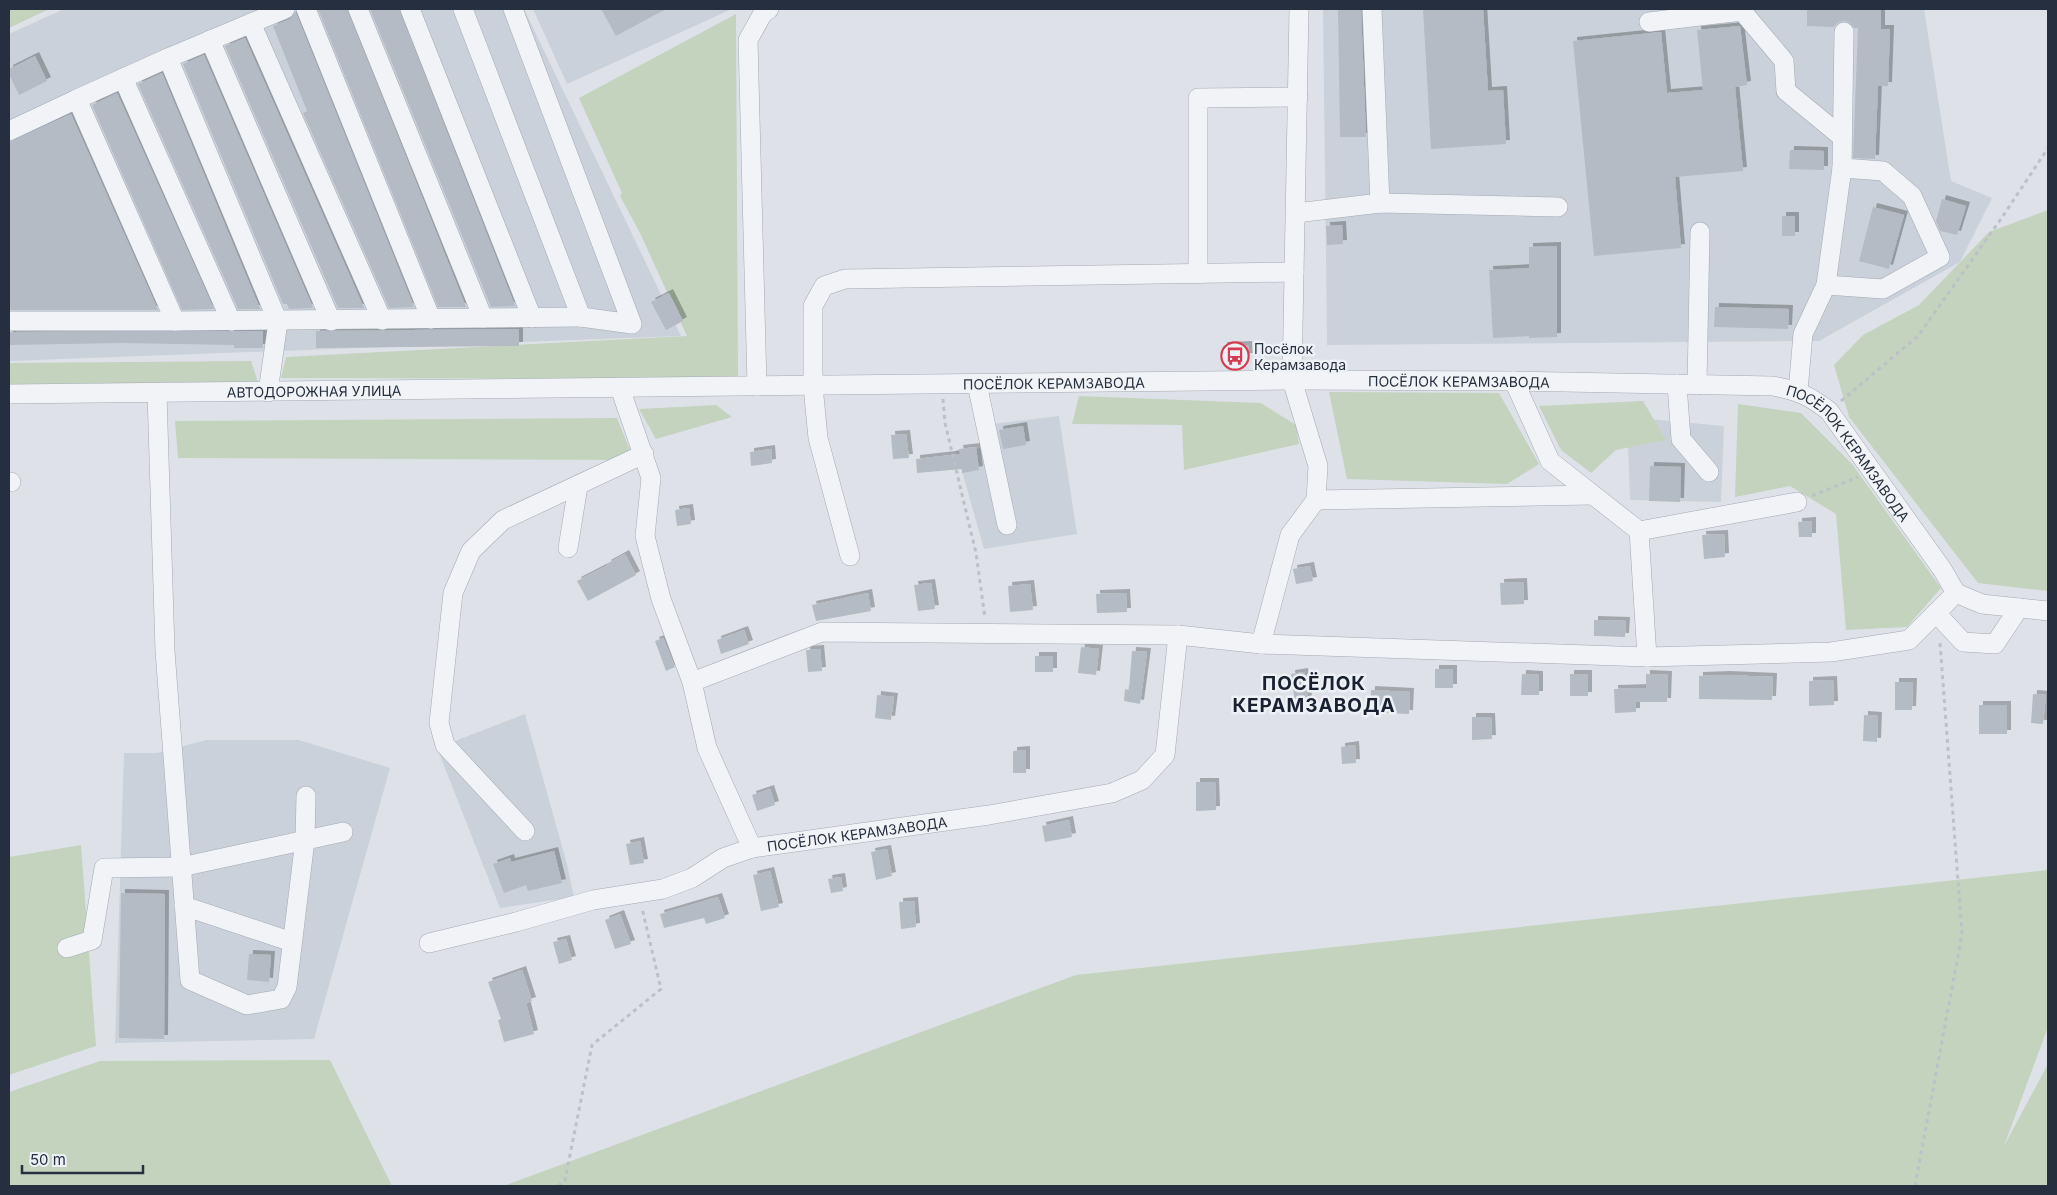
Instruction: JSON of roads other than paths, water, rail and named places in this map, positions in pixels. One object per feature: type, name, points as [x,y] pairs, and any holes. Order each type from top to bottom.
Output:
[{"type":"street","points":[[9,131],[168,58],[285,9]]},
{"type":"street","points":[[306,9],[431,319]]},
{"type":"street","points":[[358,9],[483,318]]},
{"type":"street","points":[[410,9],[532,318]]},
{"type":"street","points":[[463,9],[581,317]]},
{"type":"street","points":[[9,322],[278,322],[581,317],[632,324],[513,9]]},
{"type":"street","points":[[757,386],[748,40],[763,13],[768,9]]},
{"type":"street","points":[[1261,644],[1290,535],[1316,500],[1318,466],[1292,380],[1299,9]]},
{"type":"street","points":[[1372,9],[1380,203]]},
{"type":"street","points":[[1650,22],[1742,11],[1784,61],[1786,91],[1842,137]]},
{"type":"street","points":[[251,23],[382,320]]},
{"type":"street","points":[[1798,391],[1803,334],[1826,284],[1842,168],[1844,32]]},
{"type":"street","points":[[210,40],[332,321]]},
{"type":"street","points":[[168,58],[278,322],[268,392]]},
{"type":"street","points":[[123,78],[231,321]]},
{"type":"street","points":[[1198,274],[1198,98],[1298,97]]},
{"type":"street","points":[[76,99],[175,322]]},
{"type":"street","points":[[1826,284],[1883,289],[1940,258],[1912,196],[1883,171],[1842,168]]},
{"type":"street","points":[[1296,213],[1380,203],[1558,207]]},
{"type":"street","points":[[1697,385],[1700,232]]},
{"type":"street","points":[[850,556],[818,438],[813,386],[813,306],[824,286],[845,279],[1294,272]]},
{"type":"street","name":"ПОСЁЛОК КЕРАМЗАВОДА","points":[[620,388],[1292,380],[1514,381],[1773,386],[1798,391],[1829,411],[1956,592]]},
{"type":"street","points":[[1514,381],[1550,461],[1639,531],[1647,657]]},
{"type":"street","points":[[977,384],[1007,525]]},
{"type":"street","points":[[1677,384],[1680,439],[1709,472]]},
{"type":"street","points":[[620,388],[651,478],[645,536],[661,599],[692,682],[707,748],[752,848]]},
{"type":"street","name":"АВТОДОРОЖНАЯ УЛИЦА","points":[[9,394],[620,388]]},
{"type":"street","points":[[157,393],[165,651],[190,980],[247,1005],[281,999],[287,987],[305,840],[306,796]]},
{"type":"street","points":[[525,831],[444,745],[439,723],[453,593],[471,551],[503,520],[644,454]]},
{"type":"street","points":[[568,548],[578,486]]},
{"type":"street","points":[[1316,500],[1593,495]]},
{"type":"street","points":[[1639,531],[1797,502]]},
{"type":"street","points":[[692,682],[822,632],[1178,635],[1261,644],[1647,657],[1831,652],[1909,640],[1956,592],[1982,604],[2048,611]]},
{"type":"street","points":[[1936,613],[1963,642],[1995,644],[2019,608]]},
{"type":"street","name":"ПОСЁЛОК КЕРАМЗАВОДА","points":[[429,943],[516,922],[593,900],[663,888],[692,878],[723,858],[752,848],[989,815],[1112,793],[1142,780],[1165,755],[1178,635]]},
{"type":"street","points":[[67,948],[92,940],[104,868],[180,867],[343,832]]},
{"type":"street","points":[[184,906],[292,942]]},
{"type":"place","name":"Посёлок Керамзавода","points":[[1235,356]]},
{"type":"district","name":"ПОСЁЛОК КЕРАМЗАВОДА","points":[[1314,694]]}]
